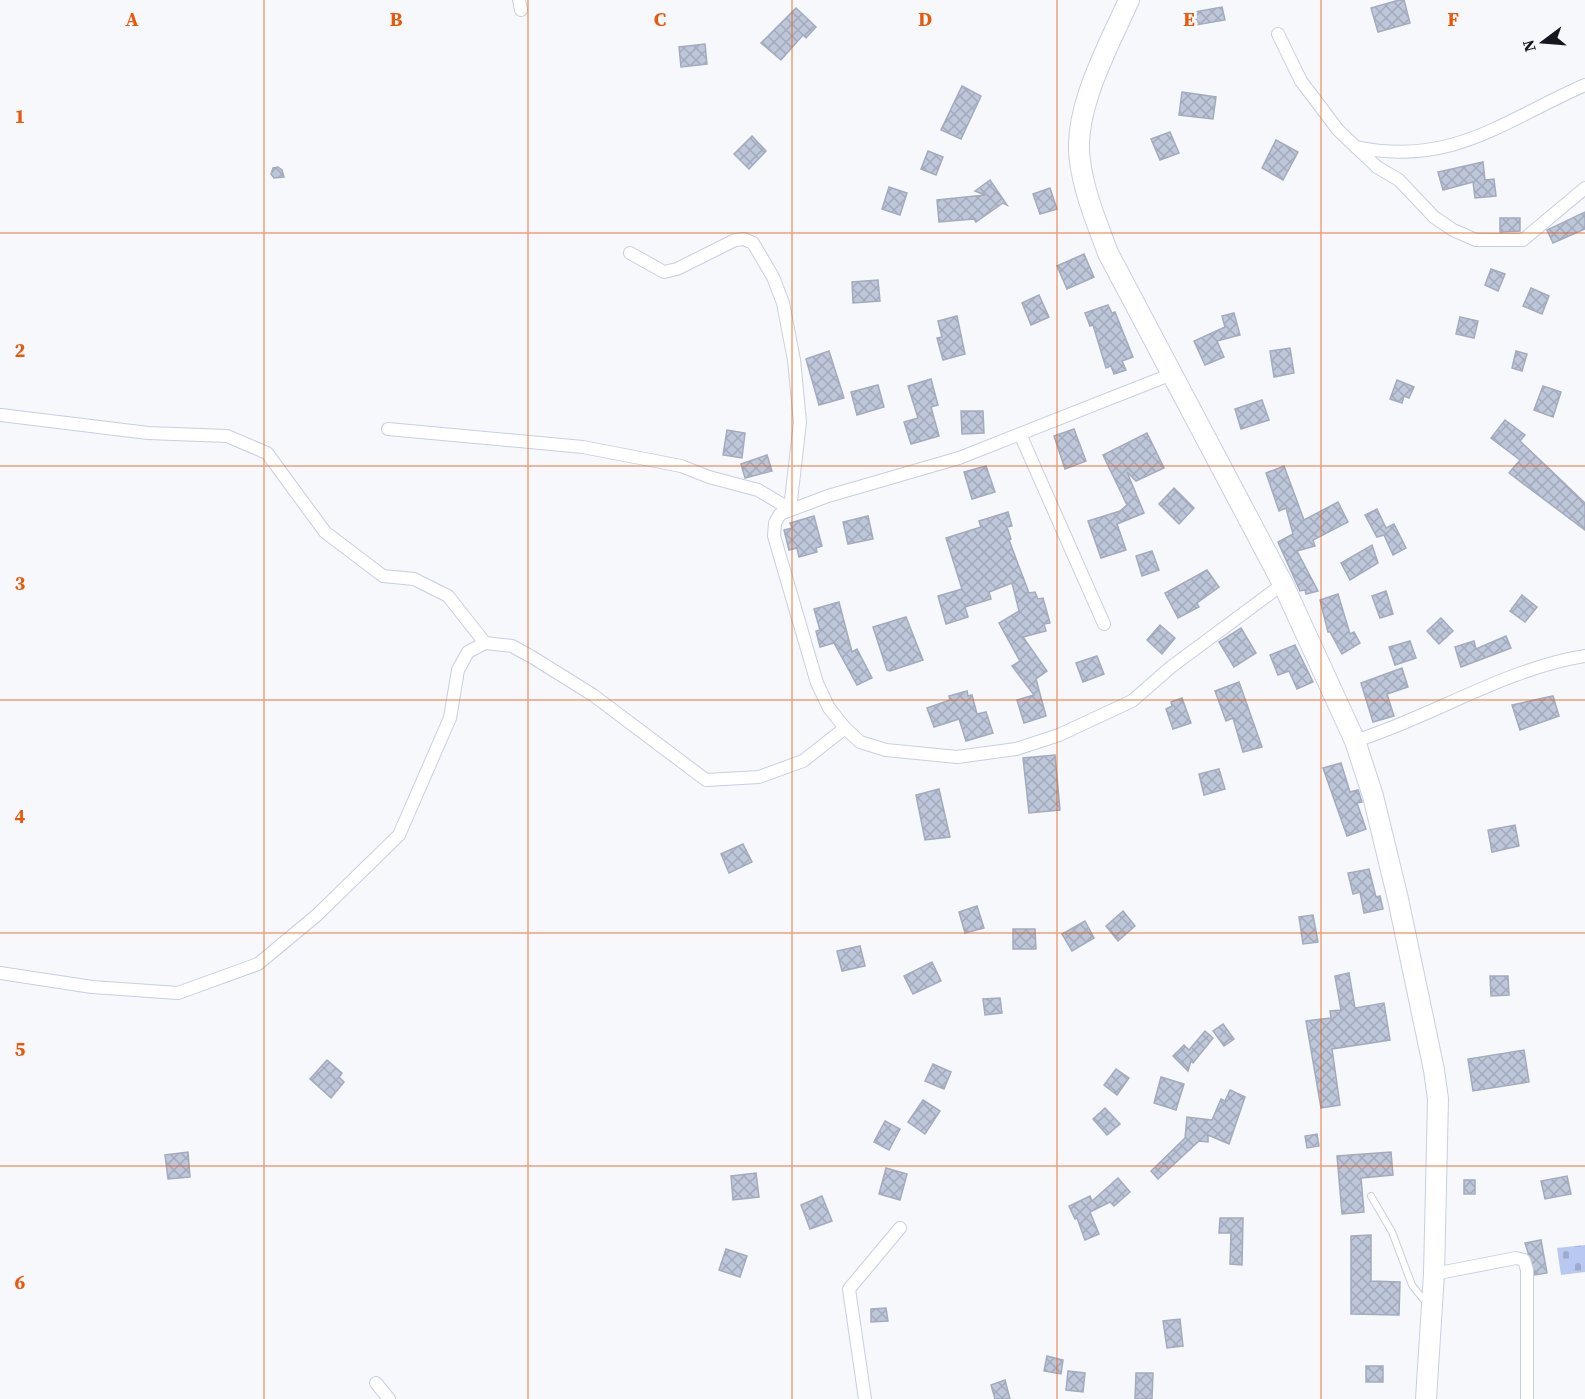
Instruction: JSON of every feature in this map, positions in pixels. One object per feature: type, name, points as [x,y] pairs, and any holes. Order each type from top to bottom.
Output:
[{"type":"main road","points":[[1129,0],[1092,86],[1080,128],[1079,159],[1087,196],[1108,253],[1283,584],[1355,741],[1373,796],[1398,899],[1434,1070],[1439,1136],[1434,1274],[1426,1399]]},
{"type":"street","points":[[1278,34],[1301,81],[1338,130],[1377,167],[1399,180],[1434,216],[1453,230],[1476,240],[1523,240],[1585,188]]},
{"type":"street","points":[[1356,147],[1384,153],[1407,153],[1458,145],[1585,85]]},
{"type":"street","points":[[630,253],[663,272],[677,269],[735,240],[744,239],[753,243],[773,277],[783,303],[794,360],[800,422],[790,509]]},
{"type":"street","points":[[1172,374],[959,458],[790,509],[777,518],[774,536],[817,683],[829,708],[860,742],[886,750],[957,757],[1016,749],[1059,735],[1132,701],[1171,667],[1283,584]]},
{"type":"street","points":[[1,415],[148,433],[227,436],[267,453],[325,532],[383,576],[414,579],[448,596],[485,643]]},
{"type":"street","points":[[388,429],[583,447],[681,466],[709,477],[758,490],[790,509]]},
{"type":"street","points":[[1020,434],[1104,624]]},
{"type":"street","points":[[0,973],[92,987],[178,993],[258,964],[317,915],[399,835],[450,718],[458,670],[468,651],[485,643],[512,646],[532,657],[593,695],[706,780],[759,777],[803,761],[845,728]]},
{"type":"street","points":[[1355,741],[1389,731],[1530,671],[1560,660],[1585,656]]},
{"type":"street","points":[[865,1399],[849,1289],[900,1228]]},
{"type":"street","points":[[1434,1274],[1516,1258],[1524,1260],[1527,1270],[1527,1399]]},
{"type":"street","points":[[376,1383],[389,1399]]},
{"type":"lane","points":[[1371,1196],[1392,1233],[1412,1285],[1432,1308]]},
{"type":"green space","points":[[1585,1245],[1585,1272],[1561,1275],[1557,1248]]},
{"type":"building","points":[[1404,0],[1410,23],[1378,32],[1371,8]]},
{"type":"building","points":[[1222,7],[1225,20],[1196,25],[1194,12]]},
{"type":"building","points":[[796,8],[816,27],[806,38],[803,35],[781,60],[761,43]]},
{"type":"building","points":[[705,44],[707,64],[681,67],[679,47]]},
{"type":"building","points":[[962,86],[981,96],[961,139],[941,130]]},
{"type":"building","points":[[1182,92],[1216,97],[1213,119],[1179,115]]},
{"type":"building","points":[[1170,132],[1179,153],[1160,160],[1151,139]]},
{"type":"building","points":[[752,136],[766,151],[749,169],[734,154]]},
{"type":"building","points":[[1276,140],[1298,152],[1283,180],[1262,168]]},
{"type":"building","points":[[928,151],[943,157],[936,175],[921,169]]},
{"type":"building","points":[[1483,162],[1485,180],[1494,179],[1496,196],[1475,198],[1473,182],[1443,190],[1438,172]]},
{"type":"building","points":[[278,167],[282,170],[284,177],[274,178],[271,174],[273,168]]},
{"type":"building","points":[[990,180],[1007,205],[1003,203],[976,222],[974,219],[939,222],[937,200],[985,195],[975,191]]},
{"type":"building","points":[[889,187],[907,193],[900,215],[882,209]]},
{"type":"building","points":[[1050,188],[1057,209],[1040,214],[1033,194]]},
{"type":"building","points":[[1585,212],[1585,229],[1553,243],[1547,230]]},
{"type":"building","points":[[1500,218],[1520,218],[1520,231],[1500,232]]},
{"type":"building","points":[[1084,254],[1094,277],[1067,289],[1057,266]]},
{"type":"building","points":[[1491,269],[1505,274],[1498,291],[1485,285]]},
{"type":"building","points":[[878,280],[880,301],[853,303],[852,282]]},
{"type":"building","points":[[1531,288],[1549,296],[1542,314],[1523,306]]},
{"type":"building","points":[[1039,295],[1049,317],[1031,325],[1022,303]]},
{"type":"building","points":[[1108,305],[1112,313],[1115,312],[1133,357],[1122,361],[1126,370],[1114,374],[1111,366],[1106,368],[1093,325],[1090,326],[1085,313]]},
{"type":"building","points":[[1234,313],[1240,335],[1217,341],[1224,357],[1205,365],[1194,341],[1225,327],[1222,316]]},
{"type":"building","points":[[957,316],[965,354],[943,360],[937,338],[942,337],[938,321]]},
{"type":"building","points":[[1460,317],[1478,321],[1474,338],[1456,334]]},
{"type":"building","points":[[1290,348],[1294,373],[1274,377],[1270,351]]},
{"type":"building","points":[[829,351],[844,398],[819,405],[806,359]]},
{"type":"building","points":[[1516,351],[1527,354],[1522,371],[1512,368]]},
{"type":"building","points":[[931,379],[938,405],[931,407],[939,436],[911,444],[904,422],[918,418],[908,386]]},
{"type":"building","points":[[1397,380],[1414,387],[1409,398],[1404,396],[1402,403],[1390,399]]},
{"type":"building","points":[[878,385],[884,407],[857,415],[851,392]]},
{"type":"building","points":[[1543,386],[1561,392],[1553,417],[1534,410]]},
{"type":"building","points":[[1262,400],[1269,420],[1241,429],[1235,409]]},
{"type":"building","points":[[961,411],[983,411],[984,433],[962,434]]},
{"type":"building","points":[[1505,420],[1525,435],[1520,441],[1585,503],[1585,530],[1509,473],[1520,460],[1491,438]]},
{"type":"building","points":[[1074,429],[1086,461],[1065,469],[1054,436]]},
{"type":"building","points":[[727,430],[745,433],[742,458],[723,455]]},
{"type":"building","points":[[1147,433],[1164,468],[1136,481],[1127,472],[1144,513],[1117,524],[1126,550],[1101,558],[1088,521],[1120,511],[1127,505],[1103,455]]},
{"type":"building","points":[[767,455],[772,471],[745,478],[741,464]]},
{"type":"building","points":[[986,466],[995,492],[972,499],[964,472]]},
{"type":"building","points":[[1284,466],[1304,520],[1338,502],[1348,522],[1313,540],[1315,546],[1297,551],[1318,591],[1306,594],[1305,590],[1300,591],[1278,542],[1293,534],[1286,508],[1279,511],[1266,473]]},
{"type":"building","points":[[1174,488],[1194,508],[1179,524],[1159,504]]},
{"type":"building","points":[[1377,509],[1386,528],[1394,524],[1406,548],[1393,555],[1384,535],[1377,537],[1365,515]]},
{"type":"building","points":[[1008,512],[1012,526],[1007,527],[1011,539],[1009,540],[1029,593],[1035,592],[1038,599],[1043,598],[1050,623],[1044,624],[1046,631],[1023,637],[1047,671],[1036,679],[1046,716],[1024,723],[1017,700],[1034,695],[1012,666],[1020,661],[999,623],[1019,611],[1012,583],[989,592],[991,599],[965,607],[968,617],[946,624],[938,596],[962,589],[946,538],[981,527],[979,521]]},
{"type":"building","points":[[814,516],[822,546],[816,548],[817,552],[799,557],[797,548],[789,550],[784,530],[792,528],[790,523]]},
{"type":"building","points":[[868,516],[873,539],[848,544],[843,522]]},
{"type":"building","points":[[1372,545],[1378,563],[1350,580],[1341,563]]},
{"type":"building","points":[[1152,551],[1159,570],[1142,576],[1136,556]]},
{"type":"building","points":[[1207,570],[1219,587],[1197,603],[1199,607],[1178,618],[1165,593]]},
{"type":"building","points":[[1386,591],[1393,614],[1380,618],[1372,596]]},
{"type":"building","points":[[1338,594],[1350,634],[1354,632],[1360,643],[1342,654],[1328,632],[1320,600]]},
{"type":"building","points":[[1522,595],[1537,607],[1525,622],[1510,611]]},
{"type":"building","points":[[839,602],[852,652],[857,649],[872,678],[857,685],[834,643],[820,647],[816,631],[820,630],[814,609]]},
{"type":"building","points":[[906,617],[923,660],[890,671],[887,670],[873,627]]},
{"type":"building","points":[[1441,618],[1453,631],[1439,644],[1427,631]]},
{"type":"building","points":[[1160,625],[1175,638],[1162,654],[1147,640]]},
{"type":"building","points":[[1241,628],[1256,653],[1234,667],[1219,642]]},
{"type":"building","points":[[1506,636],[1511,648],[1461,667],[1455,647],[1474,641],[1476,649]]},
{"type":"building","points":[[1410,641],[1416,658],[1395,665],[1389,647]]},
{"type":"building","points":[[1295,645],[1313,682],[1297,689],[1289,671],[1278,675],[1270,655]]},
{"type":"building","points":[[1097,656],[1104,674],[1083,682],[1076,663]]},
{"type":"building","points":[[1402,668],[1408,687],[1387,694],[1394,716],[1373,722],[1361,683]]},
{"type":"building","points":[[1239,682],[1262,747],[1243,752],[1233,718],[1226,721],[1215,691]]},
{"type":"building","points":[[967,691],[968,696],[972,695],[977,714],[986,712],[993,733],[966,741],[959,719],[934,727],[927,708],[950,700],[949,696]]},
{"type":"building","points":[[1553,696],[1559,716],[1520,730],[1512,705]]},
{"type":"building","points":[[1182,698],[1191,723],[1173,729],[1166,709],[1172,706],[1171,702]]},
{"type":"building","points":[[1055,755],[1060,810],[1029,813],[1023,758]]},
{"type":"building","points":[[1341,763],[1350,792],[1358,790],[1362,802],[1357,803],[1366,829],[1347,836],[1323,768]]},
{"type":"building","points":[[1219,769],[1225,789],[1204,795],[1199,774]]},
{"type":"building","points":[[939,789],[950,837],[925,840],[916,795]]},
{"type":"building","points":[[1515,825],[1519,846],[1492,852],[1488,830]]},
{"type":"building","points":[[743,844],[752,862],[729,873],[721,854]]},
{"type":"building","points":[[1369,869],[1376,897],[1380,896],[1383,909],[1364,913],[1360,892],[1353,894],[1348,873]]},
{"type":"building","points":[[977,906],[984,928],[965,933],[959,912]]},
{"type":"building","points":[[1123,911],[1135,926],[1118,941],[1106,926]]},
{"type":"building","points":[[1313,915],[1318,942],[1303,944],[1299,917]]},
{"type":"building","points":[[1085,921],[1094,938],[1072,951],[1062,934]]},
{"type":"building","points":[[1013,929],[1035,929],[1036,949],[1013,949]]},
{"type":"building","points":[[860,946],[865,966],[842,971],[837,951]]},
{"type":"building","points":[[932,962],[941,981],[913,994],[904,976]]},
{"type":"building","points":[[1349,973],[1355,1008],[1384,1003],[1390,1040],[1332,1049],[1340,1105],[1321,1108],[1306,1021],[1331,1018],[1330,1011],[1341,1010],[1335,976]]},
{"type":"building","points":[[1490,976],[1508,976],[1509,995],[1491,996]]},
{"type":"building","points":[[1000,998],[1002,1013],[985,1015],[983,999]]},
{"type":"building","points":[[1223,1024],[1234,1039],[1224,1046],[1213,1031]]},
{"type":"building","points":[[1205,1031],[1213,1038],[1193,1063],[1191,1061],[1188,1071],[1173,1056],[1184,1045],[1189,1050]]},
{"type":"building","points":[[1524,1050],[1529,1082],[1473,1091],[1468,1059]]},
{"type":"building","points":[[327,1060],[342,1073],[339,1077],[344,1082],[331,1098],[310,1079]]},
{"type":"building","points":[[933,1064],[951,1072],[944,1089],[925,1081]]},
{"type":"building","points":[[1116,1069],[1129,1078],[1117,1095],[1104,1085]]},
{"type":"building","points":[[1161,1077],[1184,1084],[1176,1110],[1154,1103]]},
{"type":"building","points":[[1230,1090],[1245,1097],[1229,1144],[1208,1135],[1208,1142],[1199,1141],[1158,1179],[1151,1171],[1185,1138],[1187,1117],[1212,1120],[1221,1099],[1225,1101]]},
{"type":"building","points":[[923,1100],[940,1111],[925,1134],[908,1122]]},
{"type":"building","points":[[1105,1108],[1120,1124],[1107,1135],[1093,1119]]},
{"type":"building","points":[[885,1121],[900,1129],[889,1150],[874,1142]]},
{"type":"building","points":[[1317,1134],[1319,1146],[1307,1148],[1305,1136]]},
{"type":"building","points":[[188,1152],[190,1177],[168,1179],[165,1155]]},
{"type":"building","points":[[1391,1152],[1393,1175],[1361,1178],[1364,1212],[1342,1214],[1337,1156]]},
{"type":"building","points":[[886,1168],[907,1174],[900,1200],[879,1194]]},
{"type":"building","points":[[756,1173],[759,1197],[733,1200],[731,1176]]},
{"type":"building","points":[[1567,1176],[1571,1194],[1545,1199],[1541,1181]]},
{"type":"building","points":[[1118,1178],[1130,1192],[1114,1206],[1110,1202],[1090,1212],[1099,1234],[1085,1240],[1077,1218],[1075,1219],[1069,1206],[1090,1196],[1092,1201]]},
{"type":"building","points":[[1464,1180],[1475,1180],[1475,1194],[1464,1194]]},
{"type":"building","points":[[822,1196],[832,1221],[810,1229],[801,1205]]},
{"type":"building","points":[[1220,1218],[1243,1218],[1242,1265],[1230,1264],[1231,1233],[1219,1233]]},
{"type":"building","points":[[1371,1235],[1371,1281],[1400,1282],[1399,1315],[1351,1314],[1351,1236]]},
{"type":"building","points":[[1541,1240],[1547,1273],[1535,1275],[1525,1243]]},
{"type":"building","points":[[726,1249],[747,1256],[740,1277],[719,1270]]},
{"type":"building","points":[[886,1308],[888,1321],[871,1322],[871,1309]]},
{"type":"building","points":[[1180,1319],[1183,1346],[1167,1348],[1163,1321]]},
{"type":"building","points":[[1047,1356],[1063,1360],[1061,1374],[1044,1371]]},
{"type":"building","points":[[1366,1366],[1383,1366],[1383,1382],[1366,1382]]},
{"type":"building","points":[[1068,1371],[1085,1373],[1083,1392],[1066,1390]]},
{"type":"building","points":[[1136,1373],[1153,1373],[1152,1399],[1135,1399]]},
{"type":"building","points":[[1005,1380],[1010,1399],[995,1399],[991,1385]]}]
